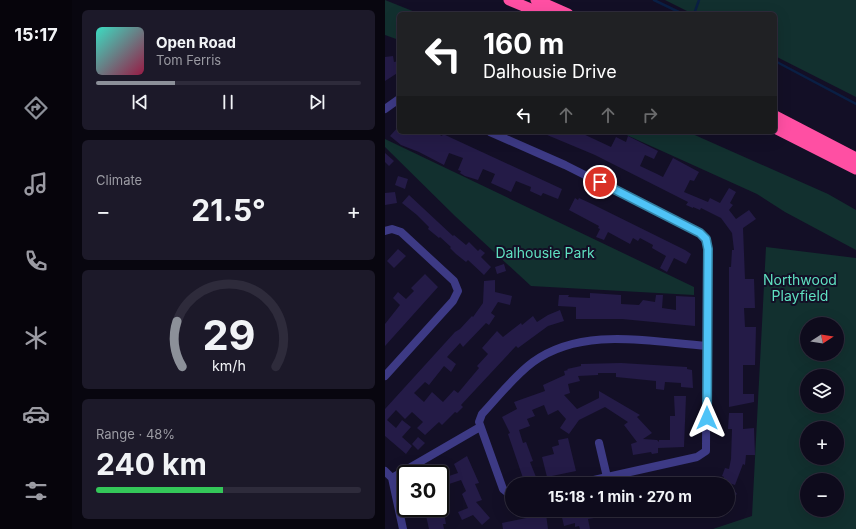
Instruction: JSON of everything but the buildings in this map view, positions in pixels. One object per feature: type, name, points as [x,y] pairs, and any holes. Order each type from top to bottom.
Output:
[{"type":"highway","points":[[509,0],[538,12]]},
{"type":"highway","points":[[536,0],[563,12]]},
{"type":"highway","points":[[777,117],[856,158]]},
{"type":"highway","points":[[777,129],[856,169]]},
{"type":"street","points":[[385,109],[397,100]]},
{"type":"street","points":[[495,134],[565,164],[703,235],[707,243],[707,447],[704,453],[697,457],[607,477],[599,443]]},
{"type":"street","points":[[385,230],[392,228],[401,232],[454,281],[458,291],[453,301],[385,376]]},
{"type":"street","points":[[505,491],[503,489],[479,422],[482,414],[524,370],[544,355],[567,345],[585,340],[605,339],[707,346]]},
{"type":"street","points":[[392,478],[480,427]]},
{"type":"street","points":[[385,471],[392,478],[403,529]]},
{"type":"green space","points":[[385,0],[415,12],[397,12],[397,39],[385,35]]},
{"type":"green space","points":[[665,0],[856,0],[856,97],[777,57],[777,12],[689,12]]},
{"type":"green space","points":[[624,134],[693,134],[828,194],[856,210],[856,250],[785,212],[757,194]]},
{"type":"green space","name":"Dalhousie Park","points":[[385,139],[694,287],[694,295],[531,286],[455,216],[385,147]]},
{"type":"green space","name":"Northwood Playfield","points":[[766,247],[856,258],[856,529],[713,529],[752,516]]},
{"type":"waterway","points":[[654,0],[679,12]]},
{"type":"waterway","points":[[695,12],[699,0]]},
{"type":"waterway","points":[[777,62],[856,104]]},
{"type":"route","points":[[600,182],[700,233],[706,239],[708,249],[707,418]]}]
